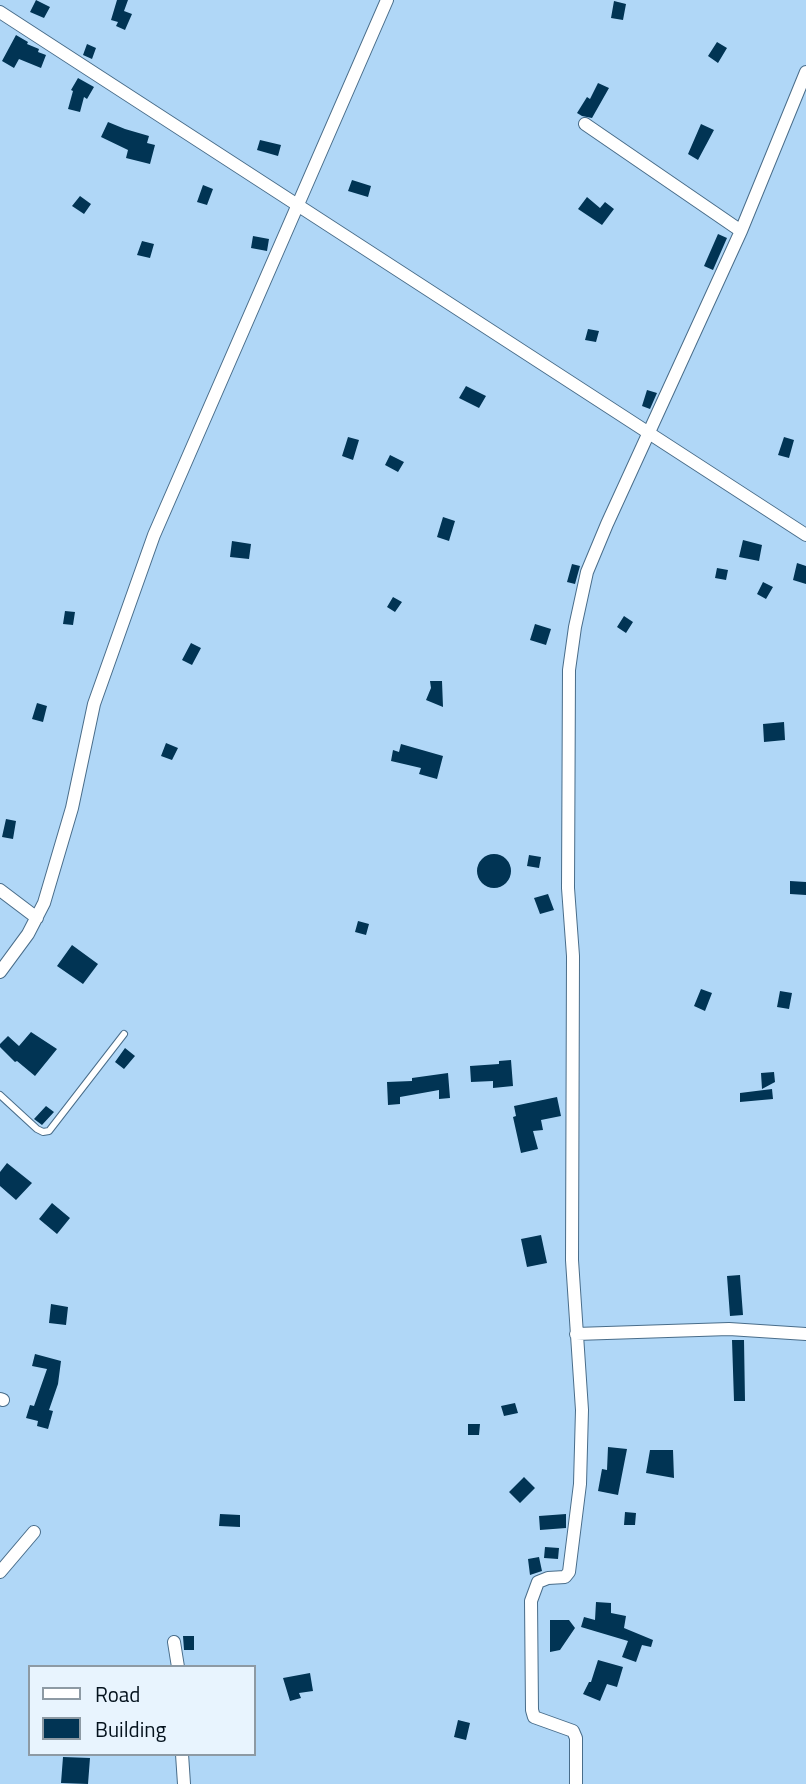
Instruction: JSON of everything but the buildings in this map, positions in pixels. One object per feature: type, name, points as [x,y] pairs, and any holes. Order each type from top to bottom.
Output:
[{"type":"street","points":[[0,972],[37,918],[46,896],[72,808],[94,704],[155,535],[387,0]]},
{"type":"street","points":[[0,12],[806,535]]},
{"type":"street","points":[[576,1784],[576,1738],[573,1731],[534,1717],[532,1710],[531,1601],[538,1582],[548,1578],[565,1577],[569,1572],[580,1484],[582,1410],[572,1260],[573,956],[568,888],[570,652],[587,572],[741,232],[806,72]]},
{"type":"street","points":[[585,124],[741,232]]},
{"type":"street","points":[[0,890],[37,918]]},
{"type":"street","points":[[576,1334],[729,1329],[806,1334]]},
{"type":"street","points":[[0,1572],[34,1532]]},
{"type":"street","points":[[174,1642],[178,1665]]},
{"type":"street","points":[[183,1756],[184,1784]]},
{"type":"lane","points":[[0,1095],[37,1129],[49,1131],[124,1034]]}]
